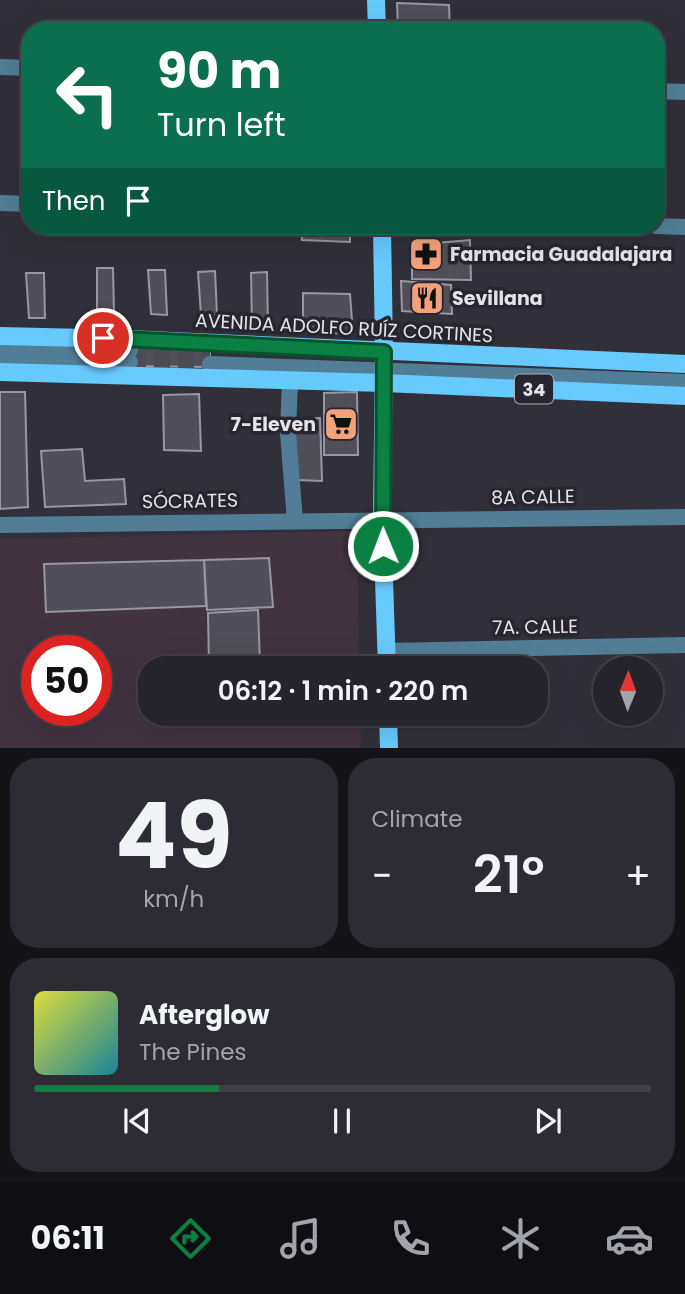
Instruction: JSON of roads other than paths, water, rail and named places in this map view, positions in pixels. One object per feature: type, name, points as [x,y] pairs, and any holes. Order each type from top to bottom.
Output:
[{"type":"main road","points":[[376,0],[377,21]]},
{"type":"main road","points":[[382,235],[382,520],[387,656]]},
{"type":"main road","name":"AVENIDA ADOLFO RUÍZ CORTINES","points":[[0,336],[128,339],[685,396]]},
{"type":"main road","name":"AVENIDA ADOLFO RUÍZ CORTINES","points":[[0,372],[290,380],[384,366],[685,364]]},
{"type":"main road","points":[[388,726],[388,748]]},
{"type":"street","points":[[0,67],[21,68]]},
{"type":"street","points":[[665,91],[685,92]]},
{"type":"street","points":[[0,203],[21,204]]},
{"type":"street","points":[[665,226],[685,227]]},
{"type":"street","points":[[0,346],[130,356],[0,357]]},
{"type":"street","points":[[210,358],[685,382]]},
{"type":"street","points":[[384,366],[685,372]]},
{"type":"street","points":[[290,380],[287,420],[295,521]]},
{"type":"street","name":"8A CALLE","points":[[382,520],[685,517]]},
{"type":"street","name":"SÓCRATES","points":[[0,525],[382,520]]},
{"type":"street","name":"7A. CALLE","points":[[466,656],[685,645]]},
{"type":"tunnel","points":[[130,350],[210,353]]},
{"type":"tunnel","points":[[130,362],[210,364]]},
{"type":"place","name":"Farmacia Guadalajara","points":[[426,254]]},
{"type":"place","name":"Sevillana","points":[[427,298]]},
{"type":"place","name":"7-Eleven","points":[[341,424]]}]
